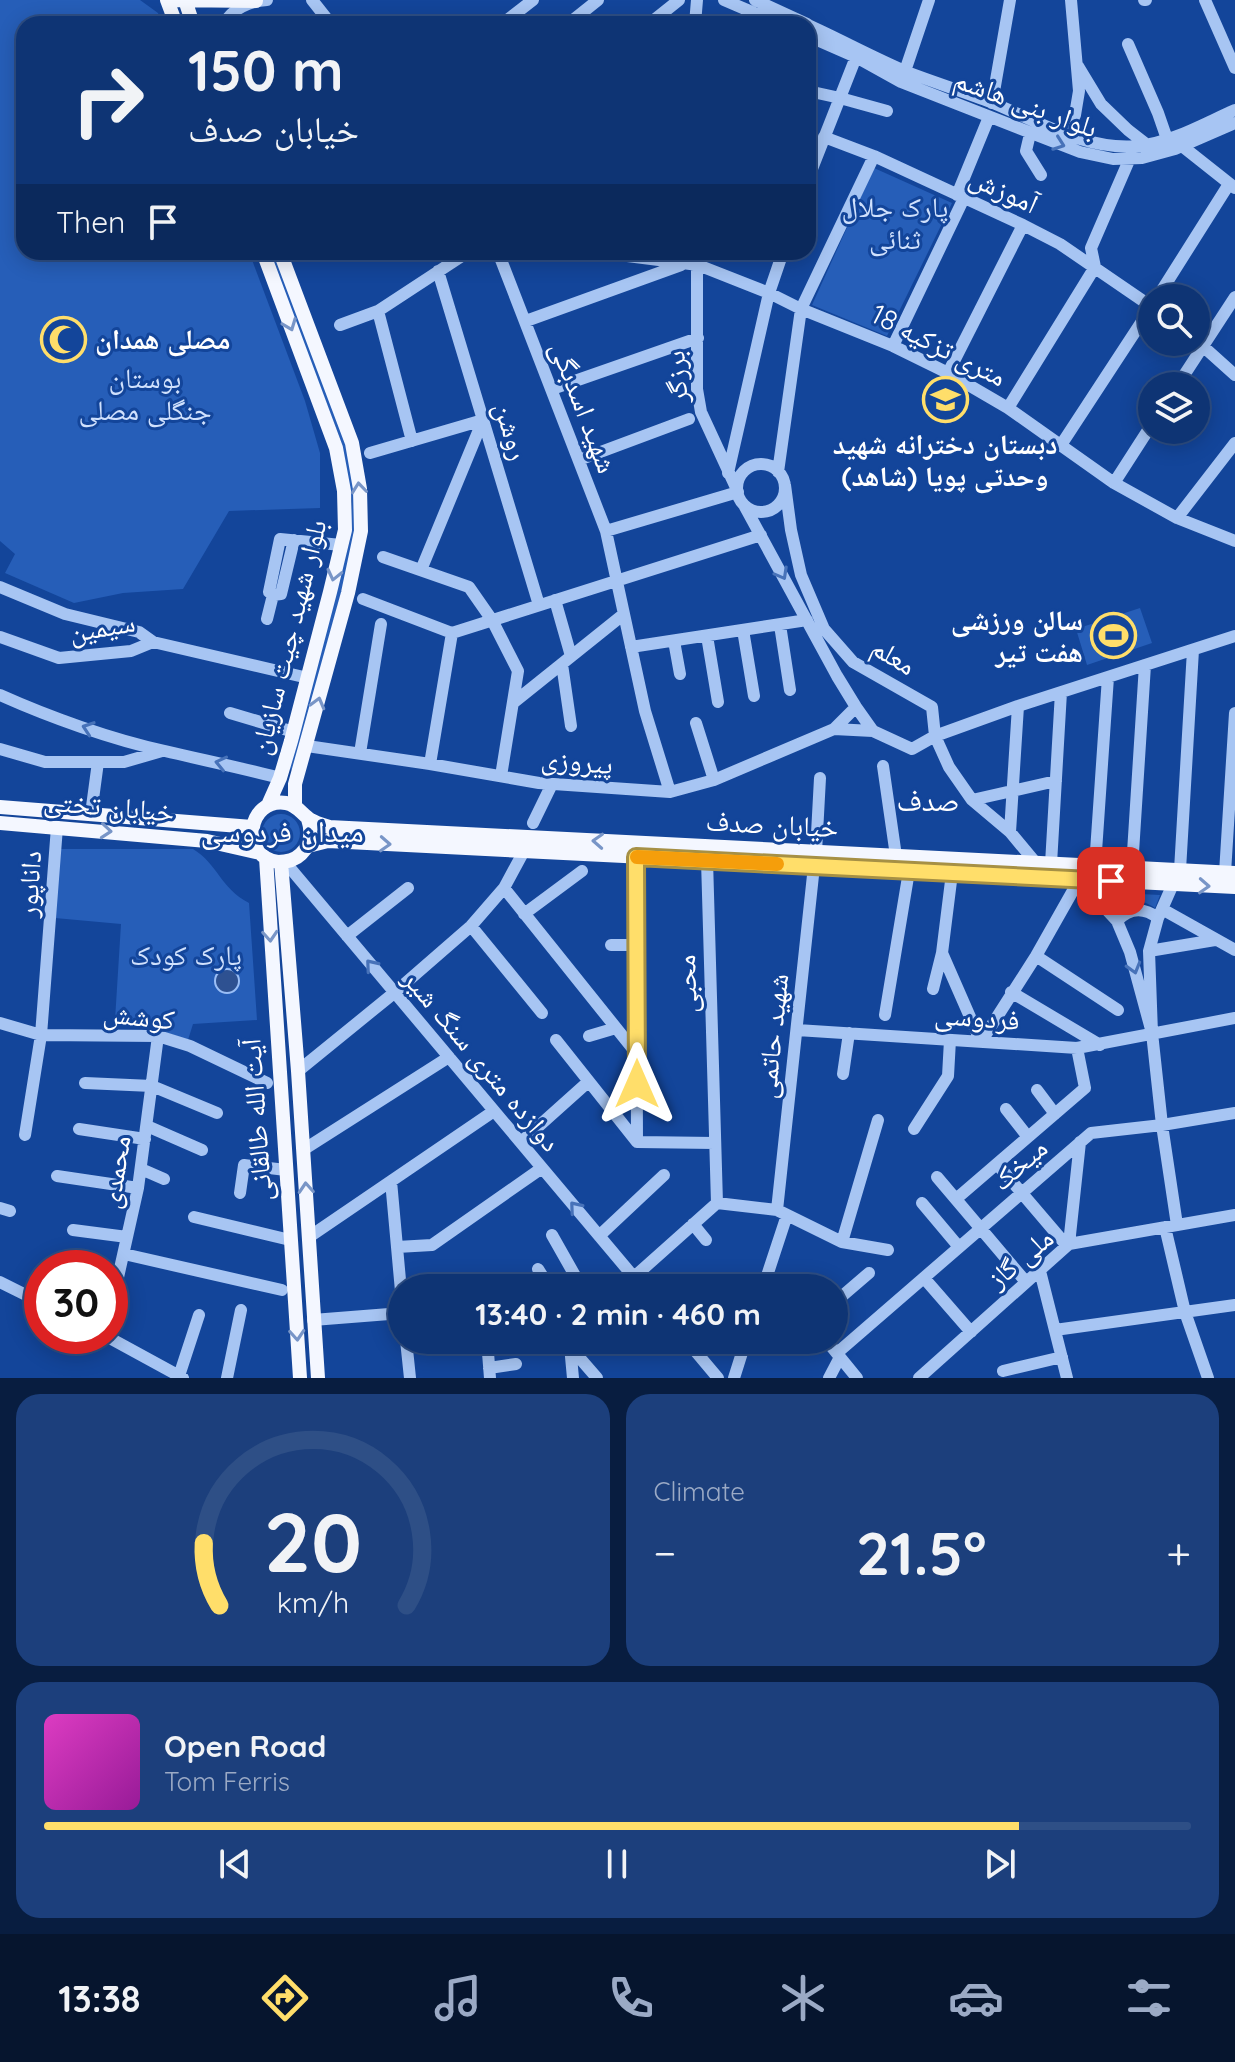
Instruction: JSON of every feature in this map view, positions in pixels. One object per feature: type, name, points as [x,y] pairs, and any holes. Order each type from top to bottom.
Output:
[{"type":"main road","points":[[167,0],[256,1]]},
{"type":"main road","name":"بلوار شهید چیت سازیان","points":[[266,260],[336,448],[344,491],[345,530],[294,732],[268,805]]},
{"type":"main road","name":"بلوار شهید چیت سازیان","points":[[283,260],[352,443],[360,489],[361,531],[348,593],[295,784],[295,806]]},
{"type":"main road","points":[[286,803],[295,806],[308,819],[311,837],[308,846],[294,859],[273,858],[254,845],[252,827],[255,818],[268,805],[286,803]]},
{"type":"main road","name":"خیابان تختی","points":[[0,807],[252,827]]},
{"type":"main road","name":"خیابان صدف","points":[[308,819],[329,827],[815,859],[909,871],[1079,880],[1230,873]]},
{"type":"main road","name":"خیابان تختی","points":[[0,823],[207,841],[273,858]]},
{"type":"main road","name":"خیابان صدف","points":[[308,846],[328,841],[707,860],[896,856],[1132,868],[1235,887]]},
{"type":"main road","name":"آیت الله طالقانی","points":[[273,858],[298,1071],[318,1378]]},
{"type":"main road","name":"آیت الله طالقانی","points":[[273,858],[290,1240],[288,1288],[300,1378]]},
{"type":"main road","points":[[288,1288],[311,1283]]},
{"type":"street","points":[[228,16],[256,1],[267,0]]},
{"type":"street","points":[[312,0],[325,16]]},
{"type":"street","points":[[512,16],[533,0]]},
{"type":"street","points":[[578,16],[598,0]]},
{"type":"street","points":[[659,16],[679,0]]},
{"type":"street","points":[[724,0],[750,16]]},
{"type":"street","name":"بلوار بنی هاشم","points":[[755,0],[772,4],[793,16]]},
{"type":"street","points":[[903,77],[929,0]]},
{"type":"street","points":[[992,103],[1010,0]]},
{"type":"street","points":[[1065,133],[1075,115],[1079,91],[1071,0]]},
{"type":"street","points":[[1205,0],[1235,68]]},
{"type":"street","name":"بلوار بنی هاشم","points":[[816,29],[903,77],[992,103],[1083,140],[1114,146],[1167,139],[1235,110]]},
{"type":"street","name":"بلوار بنی هاشم","points":[[816,40],[1030,134],[1080,152],[1113,159],[1142,158],[1182,146],[1235,123]]},
{"type":"street","points":[[1128,44],[1167,139]]},
{"type":"street","points":[[816,152],[856,57]]},
{"type":"street","points":[[1076,64],[1101,104],[1146,144]]},
{"type":"street","points":[[816,93],[887,111]]},
{"type":"street","points":[[893,346],[961,196],[989,117]]},
{"type":"street","points":[[1030,134],[1026,151],[1041,175]]},
{"type":"street","name":"آموزش","points":[[824,137],[874,156],[1023,225],[1060,244],[1138,297]]},
{"type":"street","points":[[1166,284],[1232,186],[1182,146]]},
{"type":"street","points":[[778,472],[801,309],[874,156]]},
{"type":"street","points":[[1008,408],[1095,267],[1091,248],[1130,158]]},
{"type":"street","points":[[948,373],[1023,225]]},
{"type":"street","points":[[340,325],[378,311],[452,260]]},
{"type":"street","name":"شهید اسدبگی","points":[[501,260],[606,531],[645,711],[670,792]]},
{"type":"street","name":"18 متری تزکیه","points":[[656,260],[683,264],[695,260]]},
{"type":"street","name":"برزگر","points":[[698,260],[697,389],[701,412],[738,492]]},
{"type":"street","name":"18 متری تزکیه","points":[[700,260],[801,309],[893,346],[948,373],[1008,408],[1114,483],[1177,518],[1235,541]]},
{"type":"street","points":[[728,473],[769,293],[780,260]]},
{"type":"street","points":[[526,321],[683,264]]},
{"type":"street","name":"روشن","points":[[438,271],[539,605]]},
{"type":"street","points":[[1210,330],[1235,297]]},
{"type":"street","points":[[378,311],[412,441]]},
{"type":"street","points":[[1061,445],[1138,328]]},
{"type":"street","points":[[552,389],[698,338]]},
{"type":"street","points":[[1210,352],[1235,375]]},
{"type":"street","points":[[579,460],[689,419]]},
{"type":"street","points":[[370,453],[483,420]]},
{"type":"street","points":[[421,570],[483,420]]},
{"type":"street","points":[[1177,518],[1235,443]]},
{"type":"street","points":[[1114,483],[1139,444]]},
{"type":"street","points":[[765,465],[778,472],[785,485],[783,499],[772,510],[757,512],[744,505],[738,492],[740,478],[751,467],[765,465]]},
{"type":"street","name":"معلم","points":[[744,505],[856,707],[873,731],[912,749],[935,736],[932,707],[853,662],[824,629],[801,575],[785,485]]},
{"type":"street","points":[[606,531],[738,492]]},
{"type":"street","points":[[363,599],[452,633],[761,535]]},
{"type":"street","points":[[267,619],[280,539],[341,545]]},
{"type":"street","points":[[383,557],[469,587],[492,620],[518,671],[501,776]]},
{"type":"street","points":[[0,587],[65,614],[139,632],[153,642]]},
{"type":"street","points":[[555,600],[566,660],[571,726]]},
{"type":"street","points":[[513,703],[624,614]]},
{"type":"street","points":[[631,647],[807,620]]},
{"type":"street","points":[[360,753],[381,624]]},
{"type":"street","points":[[780,625],[790,690]]},
{"type":"street","points":[[743,630],[754,696]]},
{"type":"street","points":[[430,764],[452,633]]},
{"type":"street","points":[[707,636],[718,702]]},
{"type":"street","points":[[1043,864],[972,800],[949,767],[935,736],[1235,636]]},
{"type":"street","name":"سیمین","points":[[0,637],[59,658],[131,651],[153,642],[308,678]]},
{"type":"street","points":[[674,641],[680,674]]},
{"type":"street","points":[[1193,650],[1176,877],[1149,951],[1152,1033],[1171,1226],[1185,1312],[1208,1378]]},
{"type":"street","points":[[1132,868],[1145,665]]},
{"type":"street","points":[[1095,866],[1108,677]]},
{"type":"street","points":[[1043,864],[1056,781],[1061,692]]},
{"type":"street","points":[[0,695],[91,729],[162,751],[280,778]]},
{"type":"street","points":[[1010,832],[1018,706]]},
{"type":"street","points":[[834,729],[856,707]]},
{"type":"street","points":[[230,713],[294,732]]},
{"type":"street","points":[[1230,873],[1235,713]]},
{"type":"street","points":[[696,723],[714,780]]},
{"type":"street","points":[[834,729],[873,731]]},
{"type":"street","name":"پیروزی","points":[[307,746],[552,784],[670,792],[714,780],[834,729]]},
{"type":"street","points":[[0,749],[45,762],[124,762],[162,751]]},
{"type":"street","points":[[91,814],[98,762]]},
{"type":"street","points":[[883,766],[896,856]]},
{"type":"street","name":"شهید حاتمی","points":[[767,1274],[782,1213],[820,778]]},
{"type":"street","points":[[972,800],[1056,781]]},
{"type":"street","points":[[533,823],[552,784]]},
{"type":"street","name":"داناپور","points":[[25,1135],[41,1035],[57,827]]},
{"type":"street","points":[[298,1071],[471,926],[504,888],[524,851]]},
{"type":"street","points":[[636,857],[637,1142]]},
{"type":"street","name":"دوازده متری سنگ شیر","points":[[273,858],[347,936],[631,1274]]},
{"type":"street","name":"محبی","points":[[707,860],[717,1203]]},
{"type":"street","points":[[524,914],[582,871]]},
{"type":"street","points":[[885,1015],[909,871]]},
{"type":"street","points":[[933,989],[942,953],[952,873]]},
{"type":"street","points":[[981,1042],[1036,956],[1079,880],[1117,921],[1130,952],[1152,1033]]},
{"type":"street","points":[[347,936],[408,888]]},
{"type":"street","points":[[504,888],[637,1054]]},
{"type":"street","points":[[1117,921],[1137,910],[1160,914],[1235,950]]},
{"type":"street","points":[[471,926],[542,1013]]},
{"type":"street","points":[[1149,951],[1215,940]]},
{"type":"street","points":[[611,945],[637,945]]},
{"type":"street","points":[[942,953],[981,1042]]},
{"type":"street","points":[[1036,956],[1118,1010]]},
{"type":"street","points":[[1011,992],[1100,1045]]},
{"type":"street","name":"فردوسی","points":[[797,1030],[1077,1048],[1235,1018]]},
{"type":"street","name":"کوشش","points":[[0,1023],[41,1035],[158,1036],[190,1046],[267,1083]]},
{"type":"street","points":[[589,1036],[616,1028]]},
{"type":"street","points":[[843,1074],[849,1033]]},
{"type":"street","name":"محمدی","points":[[125,1250],[141,1169],[158,1036]]},
{"type":"street","points":[[556,1040],[637,1142]]},
{"type":"street","points":[[914,1129],[948,1076],[950,1040]]},
{"type":"street","points":[[956,1199],[1085,1088],[1077,1048]]},
{"type":"street","points":[[303,1150],[449,1057]]},
{"type":"street","points":[[521,1142],[588,1082]]},
{"type":"street","points":[[85,1083],[152,1086],[217,1113]]},
{"type":"street","points":[[1037,1090],[1055,1114]]},
{"type":"street","points":[[1006,1109],[1028,1137]]},
{"type":"street","points":[[309,1237],[494,1111]]},
{"type":"street","name":"میخک","points":[[838,1355],[1091,1133],[1235,1113]]},
{"type":"street","points":[[842,1242],[878,1120]]},
{"type":"street","points":[[79,1129],[146,1132],[202,1150]]},
{"type":"street","points":[[637,1142],[715,1143]]},
{"type":"street","points":[[1068,1245],[1080,1142]]},
{"type":"street","points":[[997,1164],[1068,1245]]},
{"type":"street","points":[[240,1193],[244,1165],[286,1170]]},
{"type":"street","points":[[397,1247],[432,1245],[542,1168]]},
{"type":"street","points":[[141,1169],[164,1179]]},
{"type":"street","points":[[599,1236],[664,1175]]},
{"type":"street","points":[[57,1176],[138,1188]]},
{"type":"street","points":[[937,1177],[1026,1282]]},
{"type":"street","points":[[391,1181],[399,1274]]},
{"type":"street","points":[[637,1274],[717,1203],[782,1213],[842,1242],[888,1250]]},
{"type":"street","points":[[922,1203],[959,1247]]},
{"type":"street","name":"ملی گاز","points":[[919,1378],[1068,1245],[1235,1215]]},
{"type":"street","points":[[194,1217],[290,1240]]},
{"type":"street","points":[[693,1224],[706,1240]]},
{"type":"street","points":[[73,1230],[127,1237]]},
{"type":"street","points":[[552,1235],[574,1274]]},
{"type":"street","points":[[128,1255],[288,1288]]},
{"type":"street","points":[[538,1269],[541,1274]]},
{"type":"street","points":[[1040,1271],[1067,1378]]},
{"type":"street","points":[[848,1291],[869,1273]]},
{"type":"street","points":[[924,1278],[971,1332]]},
{"type":"street","points":[[0,1282],[24,1294]]},
{"type":"street","points":[[1055,1330],[1235,1305]]},
{"type":"street","points":[[227,1378],[241,1310]]},
{"type":"street","points":[[313,1320],[388,1314]]},
{"type":"street","points":[[128,1348],[181,1377],[199,1315]]},
{"type":"street","points":[[407,1354],[410,1378]]},
{"type":"street","points":[[569,1354],[573,1378]]},
{"type":"street","points":[[576,1354],[597,1378]]},
{"type":"street","points":[[698,1354],[718,1378]]},
{"type":"street","points":[[734,1378],[742,1354]]},
{"type":"street","points":[[829,1378],[838,1355],[857,1378]]},
{"type":"street","points":[[1003,1371],[1062,1357]]},
{"type":"street","points":[[490,1373],[516,1364]]},
{"type":"green space","name":"بوستان جنگلی مصلی","points":[[0,0],[140,0],[159,16],[16,16],[16,260],[252,260],[305,401],[320,453],[320,508],[229,511],[183,589],[123,593],[74,603],[5,573],[15,554],[0,541]]},
{"type":"green space","name":"پارک جلال ثنائی","points":[[874,168],[952,203],[887,336],[812,305]]},
{"type":"green space","points":[[272,260],[278,260],[344,429],[355,484],[355,532],[350,560],[293,770],[288,769],[350,540],[352,501],[342,444]]},
{"type":"green space","name":"سالن ورزشی هفت تیر","points":[[1140,608],[1152,643],[1087,665],[1076,629]]},
{"type":"green space","points":[[281,814],[294,820],[300,833],[294,846],[281,852],[268,846],[262,833],[268,820]]},
{"type":"green space","name":"پارک کودک","points":[[60,849],[193,849],[201,855],[239,897],[249,903],[257,1020],[193,1024],[188,1040],[150,1027],[120,1026],[115,1020],[121,924],[55,918]]},
{"type":"green space","points":[[1100,892],[1160,895],[1155,908],[1135,901],[1116,910]]},
{"type":"shaded area","points":[[227,969],[236,972],[239,981],[236,990],[227,993],[218,990],[215,981],[218,972]]},
{"type":"slow traffic","points":[[637,857],[777,864]]},
{"type":"place","name":"مصلی همدان","points":[[64,339]]},
{"type":"place","name":"دبستان دخترانه شهید وحدتی پویا (شاهد)","points":[[945,399]]},
{"type":"place","name":"سالن ورزشی هفت تیر","points":[[1114,636]]},
{"type":"district","name":"صدف","points":[[928,801]]},
{"type":"district","name":"میدان فردوسی","points":[[282,832]]},
{"type":"route","points":[[637,1084],[636,857],[1111,881]]}]
